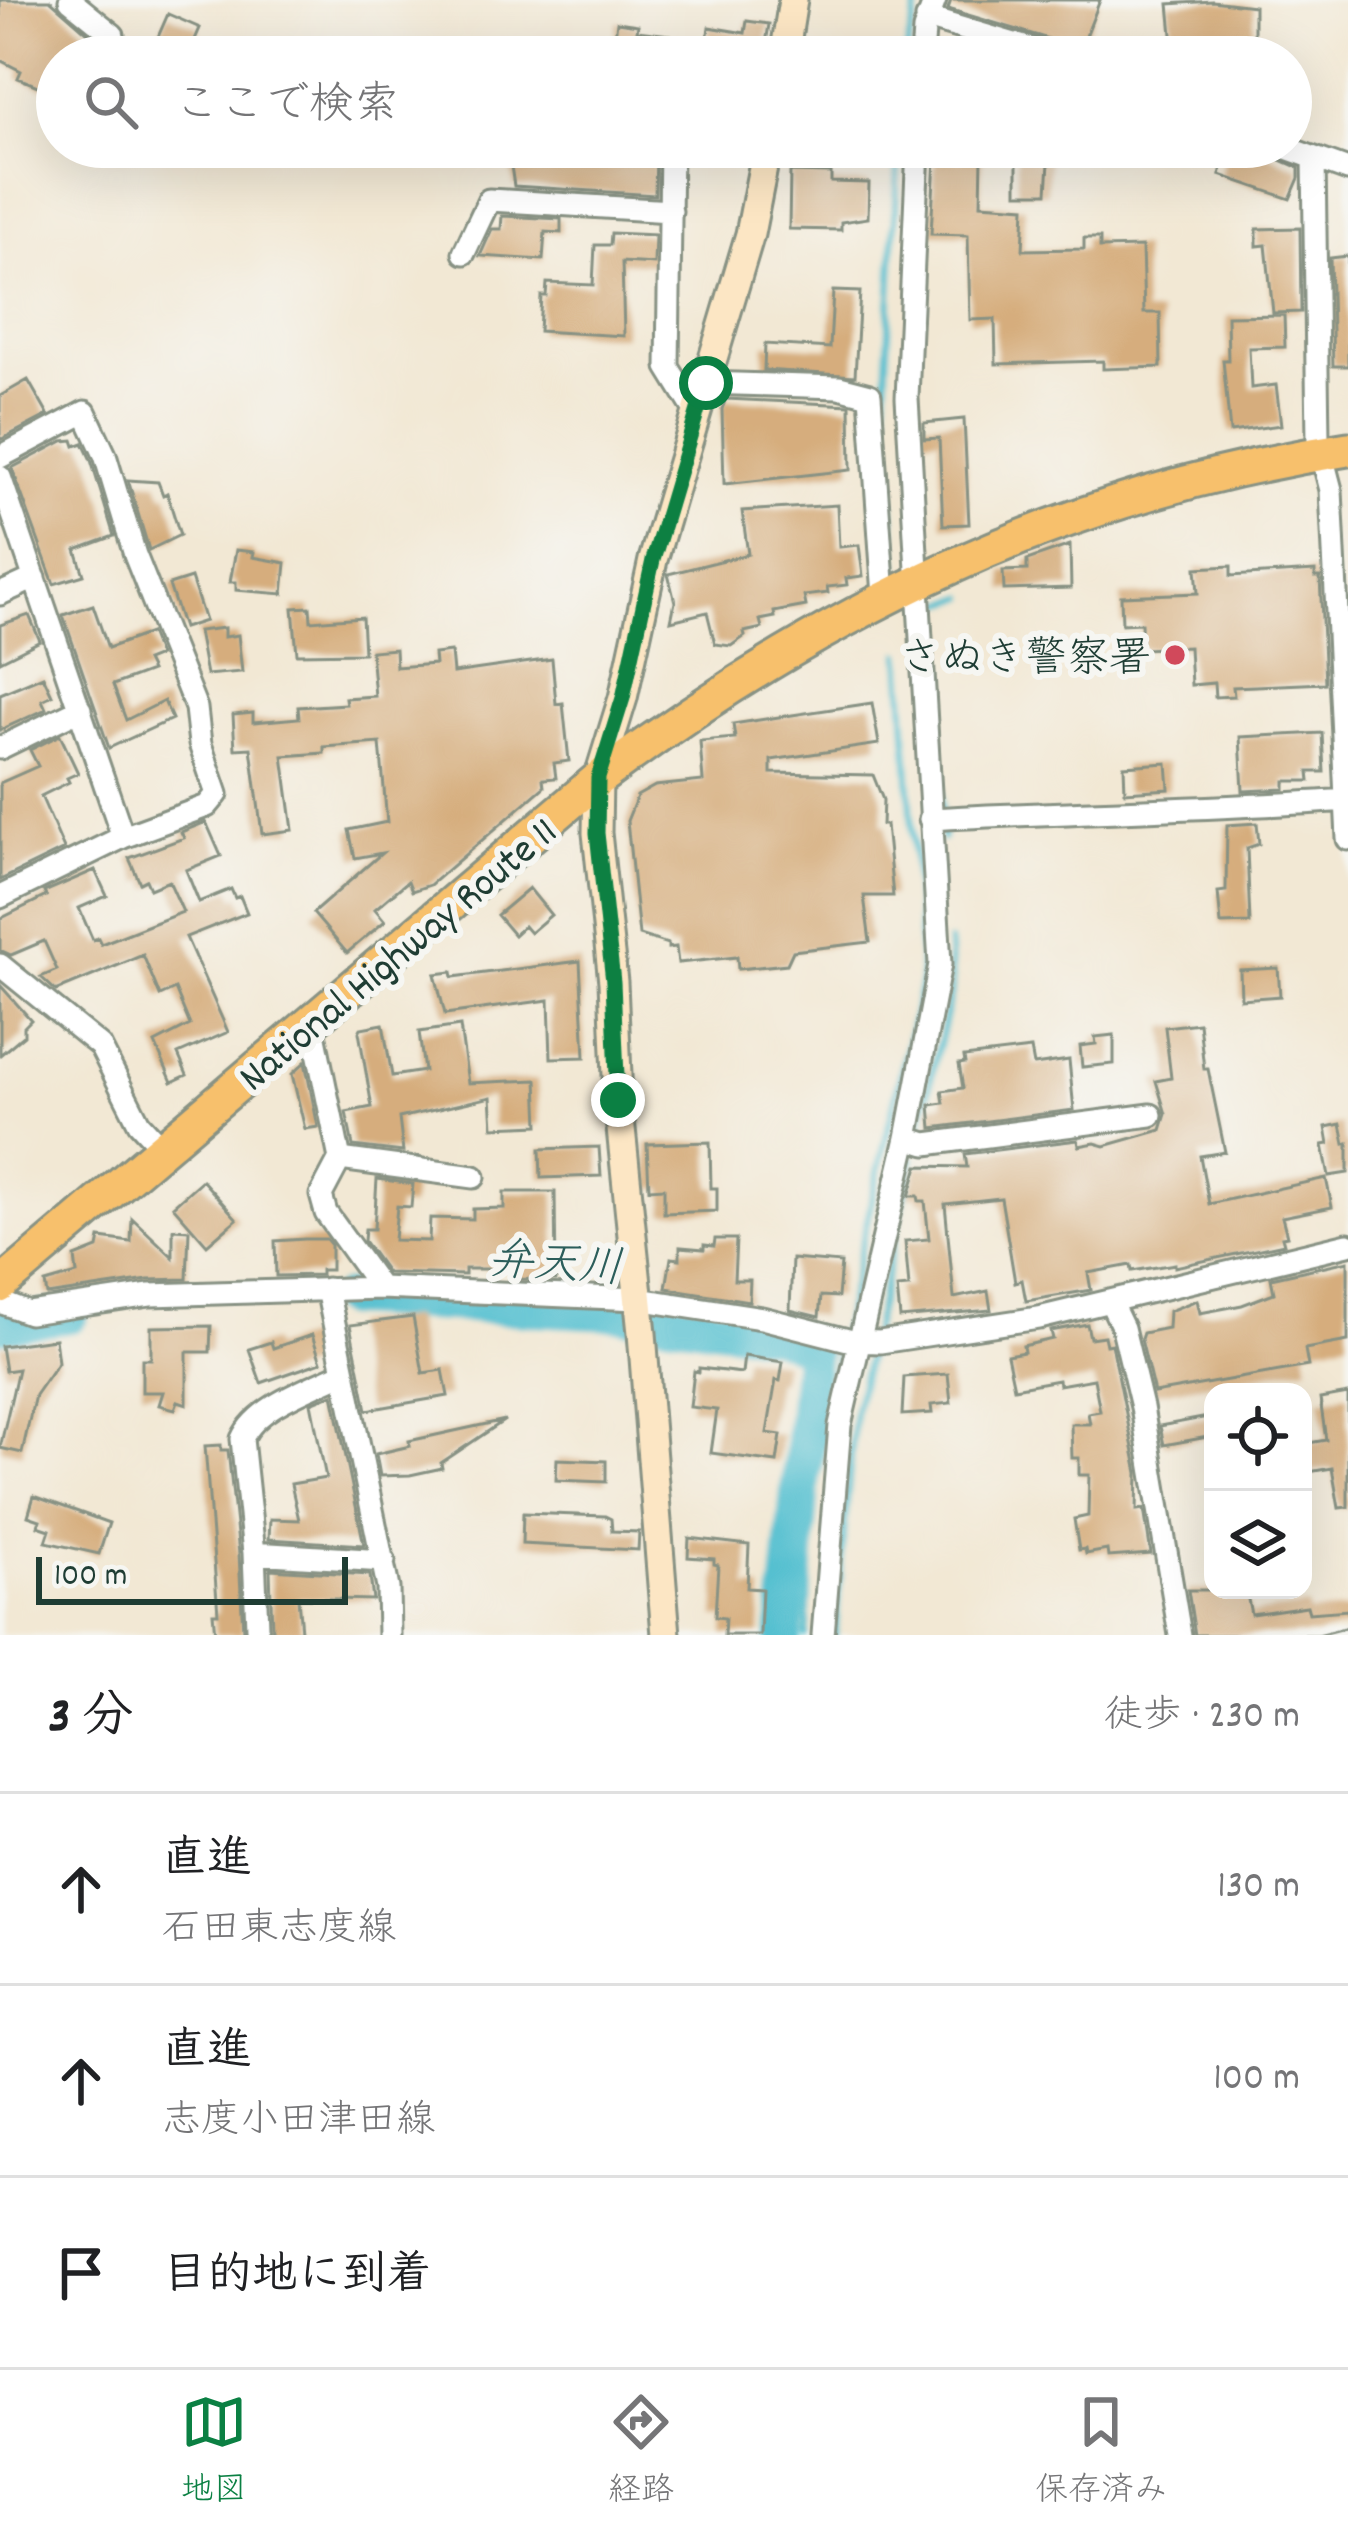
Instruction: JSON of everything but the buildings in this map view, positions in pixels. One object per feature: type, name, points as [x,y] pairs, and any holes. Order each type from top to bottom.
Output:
[{"type":"highway","name":"National Highway Route 11","points":[[0,1286],[598,778],[698,706],[917,579],[1085,512],[1237,469],[1334,452]]},
{"type":"main road","points":[[787,36],[793,0]]},
{"type":"main road","points":[[666,1635],[597,833],[598,778],[623,698],[653,560],[750,234],[763,168]]},
{"type":"street","points":[[70,0],[113,35]]},
{"type":"street","points":[[931,9],[1002,36]]},
{"type":"street","points":[[1348,170],[1314,159],[1334,452],[1330,490],[1348,839]]},
{"type":"street","points":[[671,168],[668,367],[697,414]]},
{"type":"street","points":[[824,1635],[841,1425],[907,1138],[940,964],[907,398],[917,168]]},
{"type":"street","points":[[464,253],[489,200],[670,211]]},
{"type":"street","points":[[706,383],[839,387],[871,395],[884,596]]},
{"type":"street","points":[[0,457],[85,412],[105,455],[135,555],[196,708],[200,743],[218,794],[207,806],[123,837],[0,897]]},
{"type":"street","points":[[0,477],[123,837]]},
{"type":"street","points":[[0,594],[35,578]]},
{"type":"street","points":[[0,748],[80,710]]},
{"type":"street","points":[[930,819],[1348,800]]},
{"type":"street","points":[[0,965],[100,1046],[139,1124],[163,1149]]},
{"type":"street","points":[[312,1023],[340,1159],[321,1195],[326,1213],[380,1288]]},
{"type":"street","points":[[907,1138],[926,1144],[1151,1115]]},
{"type":"street","points":[[340,1159],[474,1177]]},
{"type":"street","points":[[0,1302],[29,1312],[150,1294],[380,1288],[638,1299],[761,1318],[860,1342],[953,1333],[1348,1244]]},
{"type":"street","points":[[327,1289],[384,1561],[388,1635]]},
{"type":"street","points":[[1110,1301],[1123,1328],[1142,1407],[1180,1635]]},
{"type":"street","points":[[257,1628],[242,1438],[248,1426],[275,1407],[344,1372]]},
{"type":"street","points":[[254,1553],[384,1561]]},
{"type":"waterway","points":[[910,36],[919,0]]},
{"type":"waterway","points":[[896,568],[885,403],[898,168]]},
{"type":"waterway","points":[[943,839],[933,607],[966,597]]},
{"type":"waterway","points":[[842,1331],[922,979],[901,654]]},
{"type":"waterway","points":[[918,1135],[952,987],[949,942]]},
{"type":"waterway","points":[[835,1635],[855,1410],[913,1159]]},
{"type":"waterway","name":"弁天川","points":[[346,1299],[612,1312],[777,1334],[812,1348],[784,1635]]},
{"type":"waterway","name":"弁天川","points":[[2,1325],[70,1315]]},
{"type":"waterway","points":[[806,1635],[817,1481],[839,1344]]},
{"type":"place","name":"さぬき警察署","points":[[1175,655]]},
{"type":"route","points":[[618,1100],[613,982],[597,833],[598,778],[623,698],[653,560],[706,383]]}]
